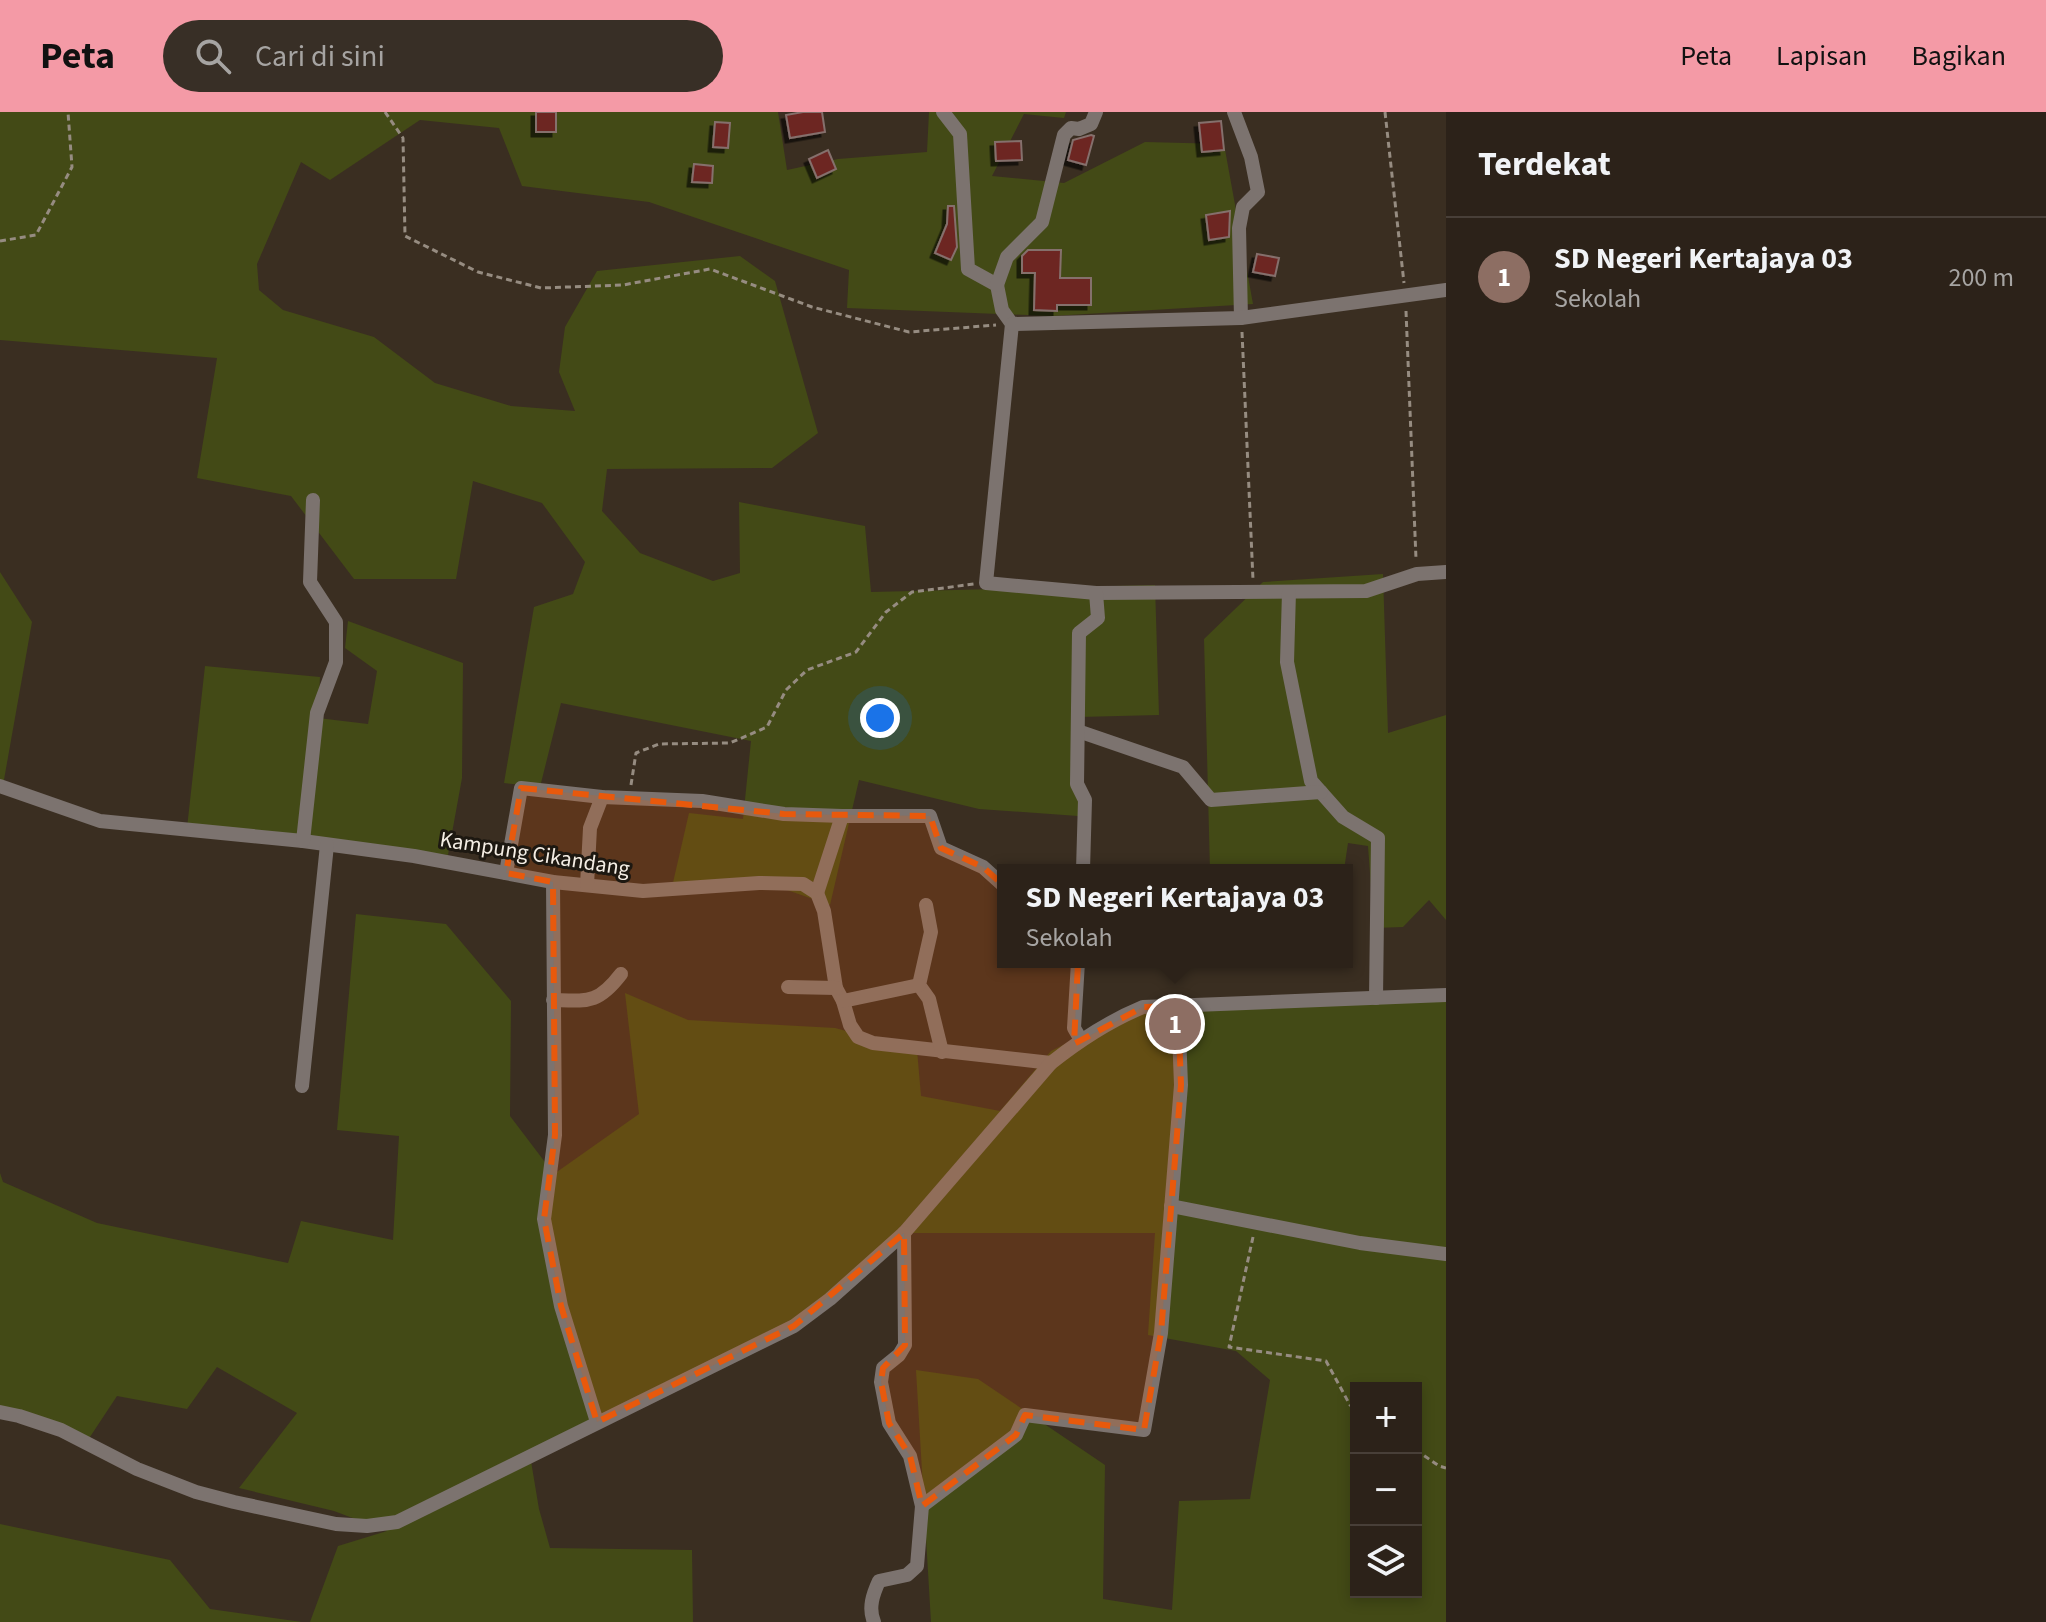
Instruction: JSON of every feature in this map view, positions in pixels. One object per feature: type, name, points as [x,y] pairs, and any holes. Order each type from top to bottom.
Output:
[{"type":"street","points":[[943,112],[960,134],[968,269],[997,285]]},
{"type":"street","points":[[1096,112],[1091,124],[1079,129],[1071,128],[1064,135],[1042,222],[1007,257],[997,285],[1002,310],[1012,324],[986,583],[1096,593],[1366,591],[1417,574],[1446,572]]},
{"type":"street","points":[[1234,112],[1251,157],[1258,192],[1243,207],[1239,228],[1241,318]]},
{"type":"street","points":[[1012,324],[1241,318],[1446,290]]},
{"type":"street","points":[[303,841],[317,713],[336,662],[336,622],[310,582],[313,500]]},
{"type":"street","points":[[1289,592],[1287,662],[1311,781],[1343,817],[1378,838],[1376,998]]},
{"type":"street","points":[[1083,864],[1085,800],[1077,784],[1079,633],[1098,618],[1096,593]]},
{"type":"street","points":[[1078,731],[1183,767],[1211,800],[1321,792]]},
{"type":"street","name":"Kampung Cikandang","points":[[0,786],[100,821],[303,841],[414,856],[553,882],[643,891],[759,883],[803,884],[817,893]]},
{"type":"street","points":[[506,873],[521,788],[602,797],[702,801],[784,814],[930,816],[941,848],[983,867],[997,880]]},
{"type":"street","points":[[587,885],[590,828],[602,797]]},
{"type":"street","points":[[842,816],[817,893],[824,911],[840,994],[850,1025],[858,1037],[873,1043],[1051,1063]]},
{"type":"street","points":[[302,1086],[327,845]]},
{"type":"street","points":[[553,882],[555,1135],[544,1219],[561,1306],[597,1422]]},
{"type":"street","points":[[926,905],[931,932],[919,985],[929,999],[942,1052]]},
{"type":"street","points":[[1078,968],[1074,1028],[1081,1040]]},
{"type":"street","points":[[553,1000],[588,1001],[608,991],[621,974]]},
{"type":"street","points":[[788,987],[840,994],[919,985]]},
{"type":"street","points":[[0,1412],[61,1430],[137,1469],[196,1492],[336,1524],[367,1526],[397,1522],[794,1326],[830,1299],[904,1233],[1051,1063],[1119,1017],[1143,1007],[1446,995]]},
{"type":"street","points":[[922,1506],[1016,1435],[1025,1415],[1144,1430],[1161,1333],[1181,1085],[1178,1006]]},
{"type":"street","points":[[1171,1206],[1360,1243],[1446,1254]]},
{"type":"street","points":[[874,1622],[871,1615],[873,1593],[879,1581],[907,1575],[917,1566],[922,1506],[910,1456],[889,1423],[881,1382],[883,1368],[899,1355],[905,1345],[904,1233]]},
{"type":"path","points":[[0,241],[36,235],[72,167],[68,112]]},
{"type":"path","points":[[385,112],[403,138],[405,236],[478,272],[541,288],[623,285],[710,269],[812,307],[909,332],[1012,324]]},
{"type":"path","points":[[1385,112],[1405,295],[1417,574]]},
{"type":"path","points":[[1241,318],[1254,592]]},
{"type":"path","points":[[629,798],[636,753],[659,744],[730,743],[767,727],[786,690],[807,670],[856,652],[886,612],[912,592],[986,583]]},
{"type":"path","points":[[1256,1223],[1229,1347],[1326,1361],[1350,1405]]},
{"type":"path","points":[[1422,1454],[1446,1468]]},
{"type":"highlighted area","points":[[521,788],[784,814],[930,816],[941,848],[983,867],[1034,913],[1080,924],[1074,1044],[1143,1007],[1178,1006],[1181,1085],[1161,1333],[1144,1430],[1025,1415],[1016,1435],[922,1506],[910,1456],[889,1423],[881,1382],[883,1368],[905,1345],[904,1233],[794,1326],[597,1422],[561,1306],[544,1219],[555,1135],[553,882],[506,873]]},
{"type":"green space","points":[[0,112],[778,112],[787,170],[838,159],[927,152],[929,112],[1066,112],[1064,118],[1024,114],[992,176],[1064,183],[1145,142],[1224,144],[1253,304],[1052,316],[847,308],[849,270],[649,202],[522,186],[499,128],[420,120],[330,180],[301,162],[257,264],[259,290],[283,310],[374,337],[435,383],[511,406],[575,411],[559,372],[565,327],[597,271],[740,256],[775,281],[818,433],[772,468],[607,469],[602,511],[640,553],[713,581],[740,573],[739,502],[865,526],[871,592],[1155,585],[1159,715],[1079,717],[1078,816],[979,809],[859,780],[830,905],[753,878],[672,887],[689,813],[743,819],[751,741],[561,703],[540,787],[504,783],[534,607],[573,594],[585,562],[542,503],[473,481],[456,579],[354,579],[291,496],[197,478],[217,358],[0,340]]},
{"type":"green space","points":[[0,572],[32,622],[2,791],[0,790]]},
{"type":"green space","points":[[1383,574],[1388,733],[1446,715],[1446,920],[1429,900],[1403,927],[1374,928],[1368,846],[1348,843],[1345,864],[1210,864],[1204,639],[1263,582]]},
{"type":"green space","points":[[348,621],[463,663],[462,778],[448,855],[187,828],[205,666],[320,677],[318,718],[368,724],[377,671],[345,648]]},
{"type":"green space","points":[[356,914],[446,924],[511,1001],[510,1116],[554,1174],[639,1114],[625,993],[688,1020],[835,1028],[917,1050],[921,1096],[1000,1111],[1051,1051],[1143,1005],[1446,994],[1446,1622],[931,1622],[916,1370],[978,1379],[1105,1465],[1103,1599],[1172,1610],[1179,1501],[1250,1499],[1270,1380],[1236,1351],[1148,1335],[1155,1233],[898,1233],[788,1331],[530,1455],[539,1509],[550,1548],[692,1550],[693,1622],[310,1622],[338,1546],[387,1531],[334,1511],[239,1488],[297,1413],[217,1367],[187,1409],[117,1396],[86,1443],[0,1407],[0,1173],[3,1182],[97,1223],[288,1263],[301,1221],[393,1240],[399,1136],[337,1130]]},
{"type":"green space","points":[[0,1524],[170,1560],[210,1609],[302,1622],[0,1622]]},
{"type":"building","points":[[536,112],[556,112],[556,132],[536,132]]},
{"type":"building","points":[[822,112],[825,132],[790,138],[786,115]]},
{"type":"building","points":[[1221,121],[1224,150],[1202,152],[1199,123]]},
{"type":"building","points":[[715,122],[730,123],[728,148],[713,147]]},
{"type":"building","points":[[1094,136],[1086,165],[1068,160],[1073,140]]},
{"type":"building","points":[[1021,141],[1022,160],[996,161],[995,142]]},
{"type":"building","points":[[828,150],[836,169],[817,178],[809,159]]},
{"type":"building","points":[[694,164],[713,166],[712,183],[692,182]]},
{"type":"building","points":[[948,206],[954,206],[957,247],[951,260],[935,253],[947,224]]},
{"type":"building","points":[[1230,211],[1229,237],[1209,240],[1206,215]]},
{"type":"building","points":[[1028,250],[1061,250],[1060,278],[1091,278],[1091,305],[1057,305],[1057,311],[1034,310],[1035,273],[1022,273],[1022,256]]},
{"type":"building","points":[[1257,254],[1279,258],[1275,276],[1253,272]]},
{"type":"place","name":"SD Negeri Kertajaya 03","points":[[1175,1024]]}]
